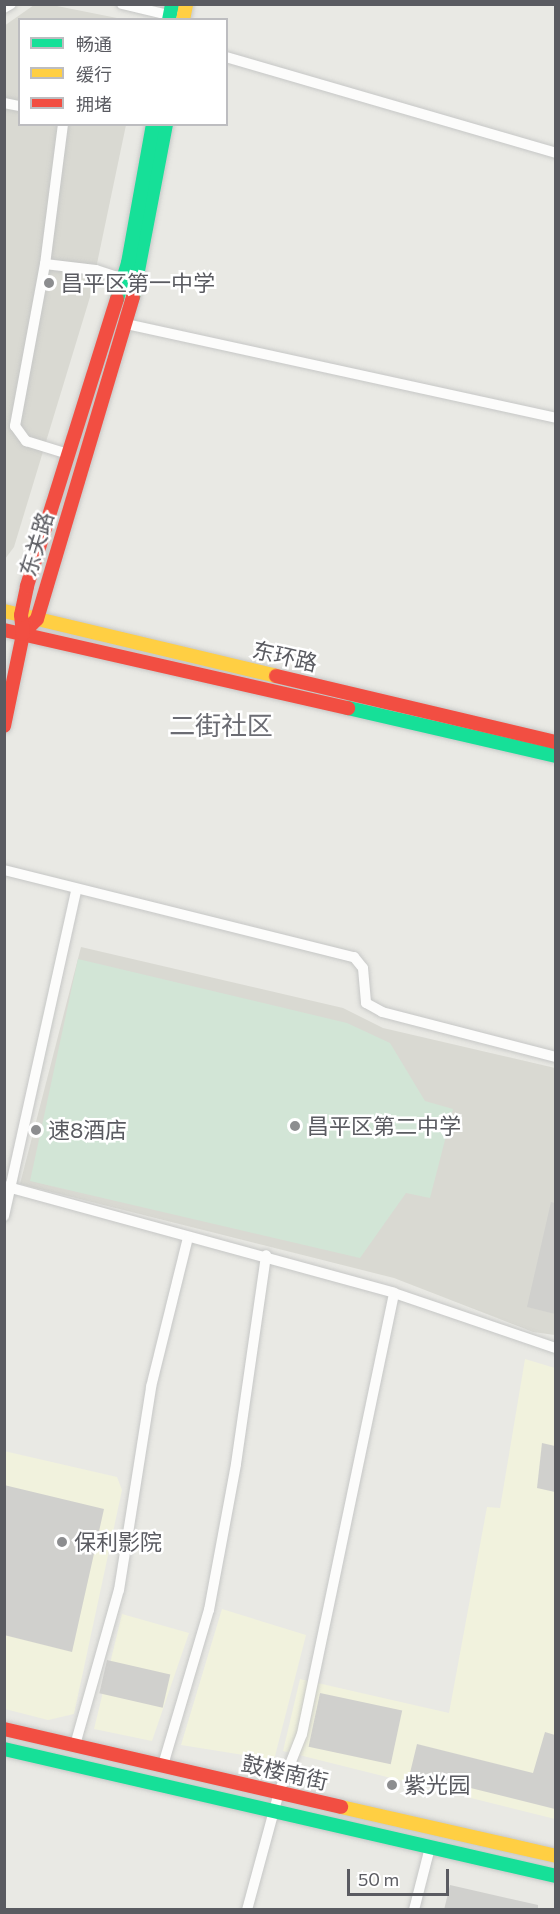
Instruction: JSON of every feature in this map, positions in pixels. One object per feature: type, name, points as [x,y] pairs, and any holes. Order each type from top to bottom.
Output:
[{"type":"street","points":[[4,8],[11,4]]},
{"type":"street","points":[[122,4],[177,14]]},
{"type":"street","points":[[228,58],[555,153]]},
{"type":"street","points":[[63,126],[45,264],[15,426],[27,441],[69,454]]},
{"type":"street","name":"东关路","points":[[23,634],[21,615],[123,279],[153,126]]},
{"type":"street","name":"东关路","points":[[23,634],[37,619],[126,324],[141,264],[166,126]]},
{"type":"street","points":[[45,264],[96,270],[123,279]]},
{"type":"street","points":[[126,324],[555,418]]},
{"type":"street","name":"东环路","points":[[4,611],[555,741]]},
{"type":"street","name":"东环路","points":[[4,630],[555,756]]},
{"type":"street","points":[[4,726],[23,634]]},
{"type":"street","points":[[4,870],[76,891],[354,957],[363,968],[366,1003],[382,1012],[555,1057]]},
{"type":"street","points":[[4,1216],[8,1187],[76,891]]},
{"type":"street","points":[[8,1187],[188,1237],[266,1255],[394,1293],[555,1348]]},
{"type":"street","points":[[75,1745],[119,1590],[152,1387],[188,1237]]},
{"type":"street","points":[[163,1765],[209,1611],[236,1464],[266,1255]]},
{"type":"street","points":[[247,1910],[279,1792],[302,1734],[394,1293]]},
{"type":"street","points":[[5,1752],[8,1729]]},
{"type":"street","name":"鼓楼南街","points":[[8,1729],[555,1856]]},
{"type":"street","name":"鼓楼南街","points":[[5,1752],[555,1876]]},
{"type":"street","points":[[414,1910],[430,1847]]},
{"type":"shaded area","name":"昌平区第一中学","points":[[34,5],[52,5],[117,18],[18,18],[18,126],[126,126],[90,297],[14,547],[5,559],[4,26]]},
{"type":"shaded area","name":"昌平区第二中学","points":[[81,947],[343,1008],[383,1028],[555,1068],[555,1335],[533,1332],[394,1278],[20,1184]]},
{"type":"shaded area","name":"昌平区第二中学","points":[[78,959],[347,1023],[390,1043],[425,1101],[453,1109],[430,1198],[406,1193],[360,1258],[30,1181]]},
{"type":"shaded area","points":[[525,1359],[555,1368],[555,1819],[283,1751],[300,1679],[449,1713],[487,1507],[500,1508]]},
{"type":"shaded area","points":[[4,1451],[117,1477],[122,1490],[74,1714],[48,1720],[5,1709]]},
{"type":"shaded area","points":[[222,1609],[306,1635],[274,1760],[181,1745]]},
{"type":"shaded area","points":[[122,1614],[189,1633],[152,1741],[94,1729]]},
{"type":"building","points":[[551,1202],[555,1203],[555,1314],[527,1307]]},
{"type":"building","points":[[542,1443],[555,1446],[555,1492],[537,1488]]},
{"type":"building","points":[[4,1485],[104,1509],[72,1652],[4,1635]]},
{"type":"building","points":[[107,1660],[170,1675],[163,1708],[99,1693]]},
{"type":"building","points":[[320,1693],[402,1710],[391,1764],[309,1747]]},
{"type":"building","points":[[545,1732],[555,1735],[555,1809],[410,1773],[417,1744],[533,1773]]},
{"type":"building","points":[[450,1885],[538,1905],[538,1910],[444,1910]]},
{"type":"traffic: fast","points":[[169,18],[172,4]]},
{"type":"traffic: fast","points":[[117,299],[128,263],[153,126]]},
{"type":"traffic: fast","points":[[133,297],[166,126]]},
{"type":"traffic: fast","points":[[348,708],[556,756]]},
{"type":"traffic: fast","points":[[4,1749],[556,1876]]},
{"type":"traffic: slow","points":[[183,18],[186,4]]},
{"type":"traffic: slow","points":[[4,611],[276,676]]},
{"type":"traffic: slow","points":[[341,1807],[556,1856]]},
{"type":"traffic: jam","points":[[31,625],[37,619],[133,297]]},
{"type":"traffic: jam","points":[[4,726],[23,634],[21,615],[27,586],[117,299]]},
{"type":"traffic: jam","points":[[4,630],[348,708]]},
{"type":"traffic: jam","points":[[276,676],[556,742]]},
{"type":"traffic: jam","points":[[4,1729],[341,1807]]},
{"type":"place","name":"昌平区第一中学","points":[[49,283]]},
{"type":"place","name":"昌平区第二中学","points":[[295,1126]]},
{"type":"place","name":"速8酒店","points":[[36,1130]]},
{"type":"place","name":"保利影院","points":[[62,1542]]},
{"type":"place","name":"紫光园","points":[[392,1785]]},
{"type":"district","name":"二街社区","points":[[221,725]]}]
